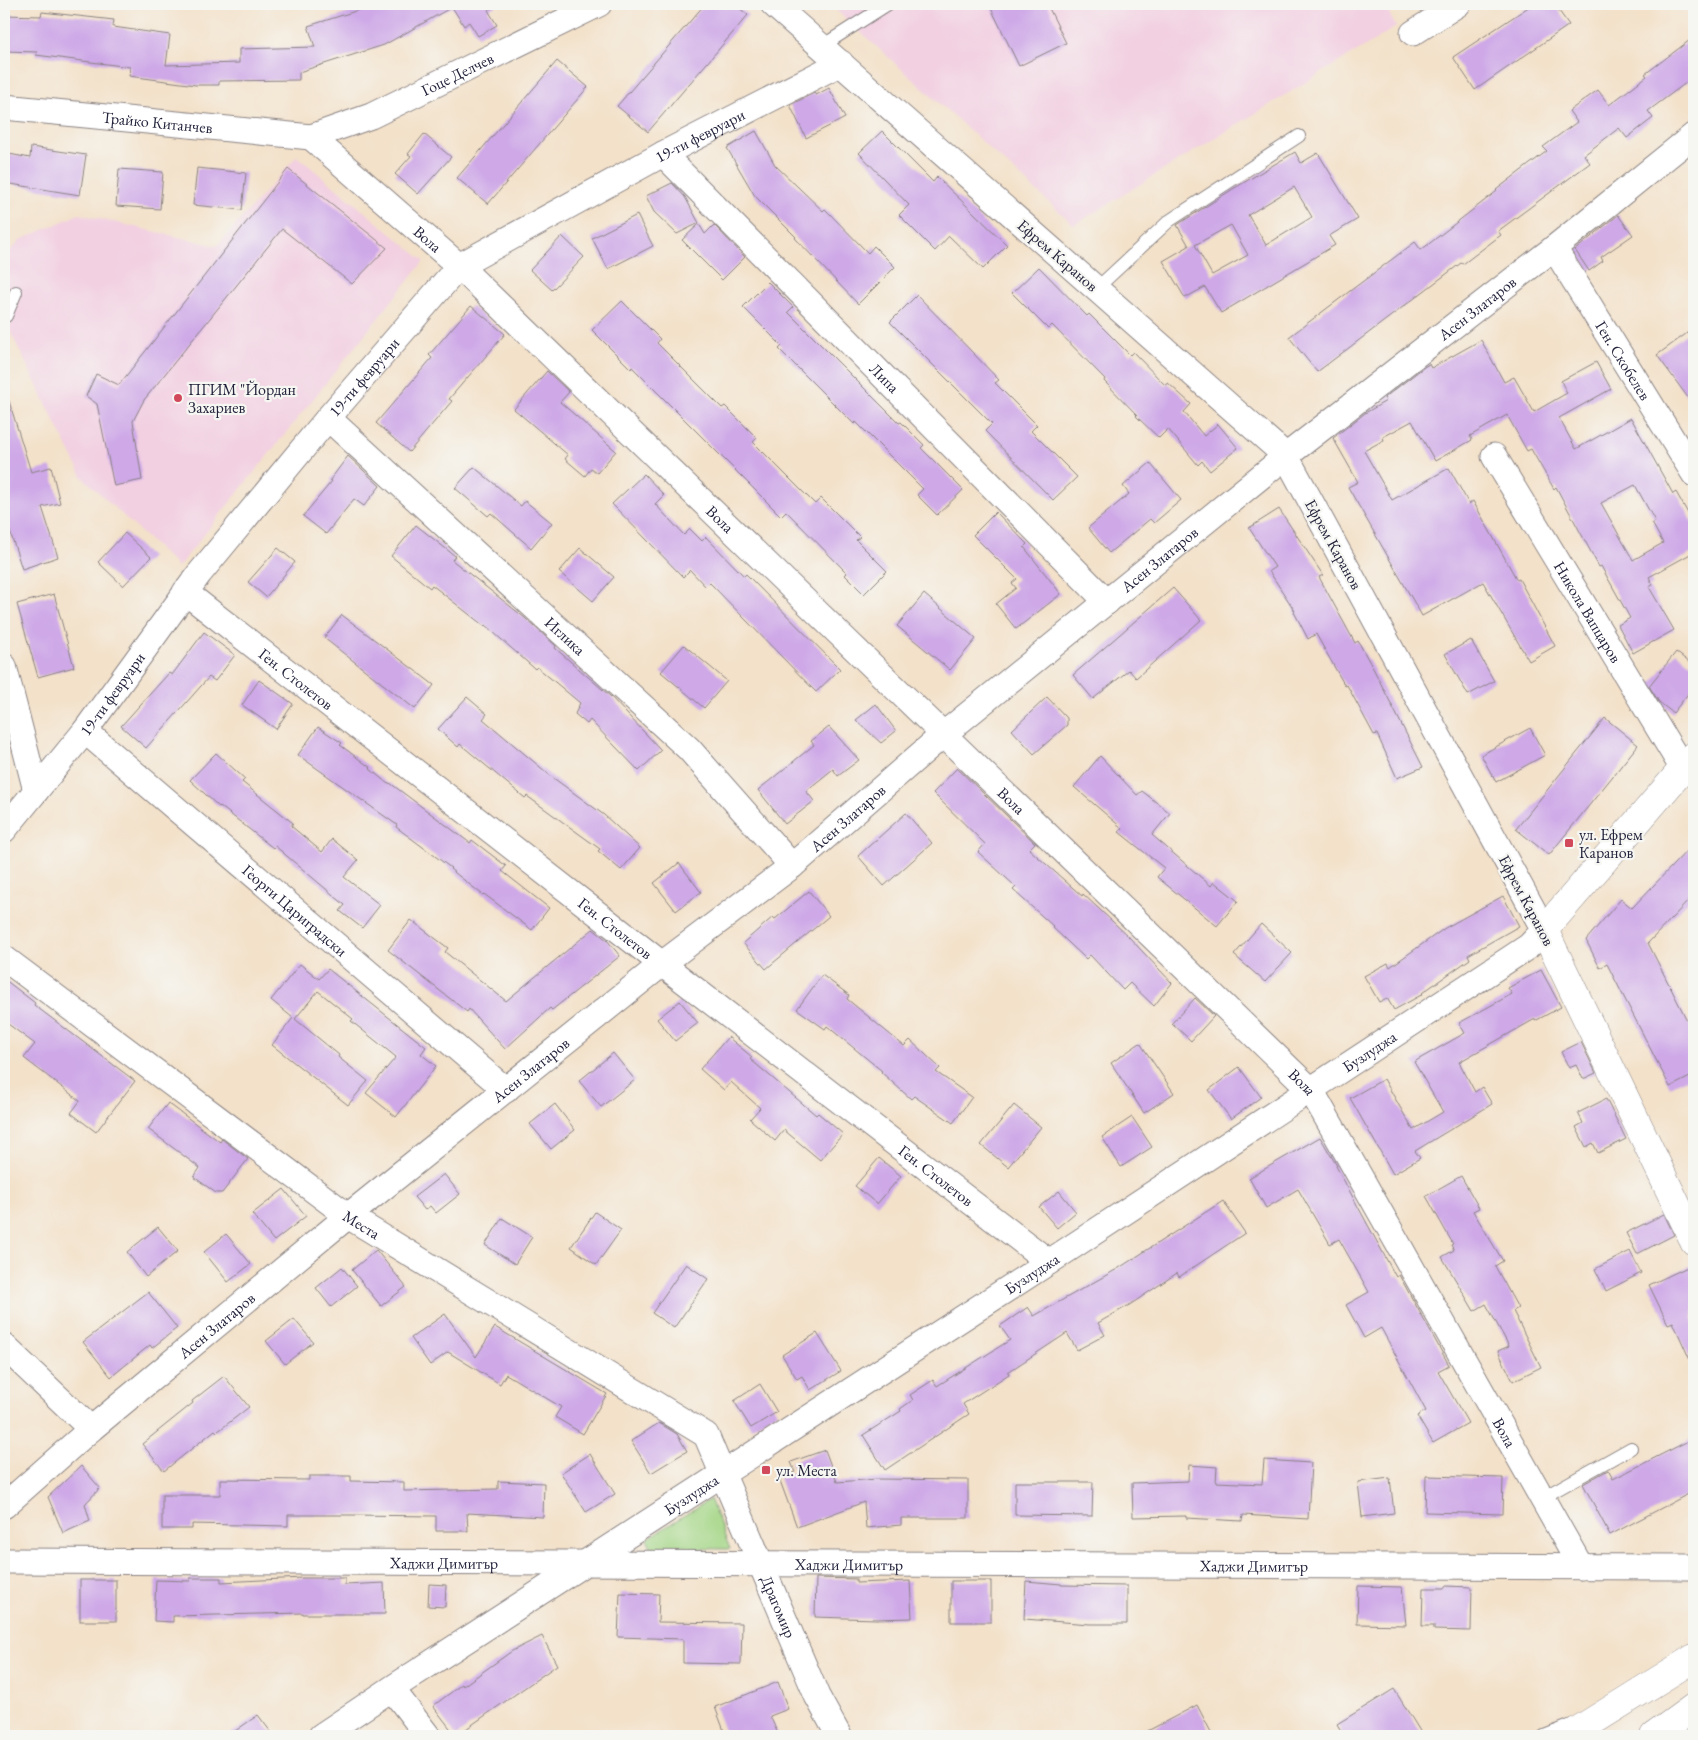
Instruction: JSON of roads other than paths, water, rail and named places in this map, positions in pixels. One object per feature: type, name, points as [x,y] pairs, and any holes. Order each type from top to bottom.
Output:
[{"type":"street","name":"Гоце Делчев","points":[[311,137],[371,116],[599,4]]},
{"type":"street","name":"Ефрем Каранов","points":[[773,4],[1286,456],[1544,930],[1693,1235]]},
{"type":"street","points":[[1412,33],[1458,4]]},
{"type":"street","name":"19-ти февруари","points":[[4,830],[85,731],[185,592],[328,418],[459,266],[662,154],[840,63]]},
{"type":"street","name":"Трайко Китанчев","points":[[4,108],[311,137]]},
{"type":"street","name":"Асен Златаров","points":[[4,1506],[90,1429],[348,1216],[662,964],[792,866],[944,734],[1286,456],[1554,248],[1694,135]]},
{"type":"street","name":"Вола","points":[[311,137],[459,266],[1311,1090],[1580,1566]]},
{"type":"street","name":"Липа","points":[[662,154],[1107,602]]},
{"type":"street","name":"Ген. Скобелев","points":[[1554,248],[1694,474]]},
{"type":"street","name":"Иглика","points":[[328,418],[689,748],[792,866]]},
{"type":"street","name":"Никола Вапцаров","points":[[1494,456],[1689,762]]},
{"type":"street","name":"Ген. Столетов","points":[[185,592],[662,964],[1049,1262]]},
{"type":"street","points":[[4,666],[36,791]]},
{"type":"street","name":"Георги Цариградски","points":[[85,731],[506,1090]]},
{"type":"street","name":"Бузлуджа","points":[[321,1736],[1049,1262],[1529,946],[1689,762]]},
{"type":"street","name":"Места","points":[[4,958],[348,1216],[706,1435],[722,1474]]},
{"type":"street","points":[[4,1346],[90,1429]]},
{"type":"street","name":"Драгомир","points":[[722,1474],[817,1696],[839,1736]]},
{"type":"street","name":"Хаджи Димитър","points":[[4,1561],[1694,1567]]},
{"type":"street","points":[[1569,1736],[1694,1658]]},
{"type":"street","points":[[392,1689],[428,1736]]},
{"type":"street","points":[[1654,1736],[1694,1708]]},
{"type":"lane","points":[[822,46],[888,4]]},
{"type":"lane","points":[[1096,289],[1169,221],[1299,136]]},
{"type":"lane","points":[[4,317],[16,292]]},
{"type":"lane","points":[[1542,1498],[1632,1448]]},
{"type":"lane","points":[[1544,1736],[1608,1713]]},
{"type":"place","name":"ПГИМ \"Йордан Захариев","points":[[178,398]]},
{"type":"place","name":"ул. Ефрем Каранов","points":[[1569,843]]},
{"type":"place","name":"ул. Места","points":[[766,1470]]}]
